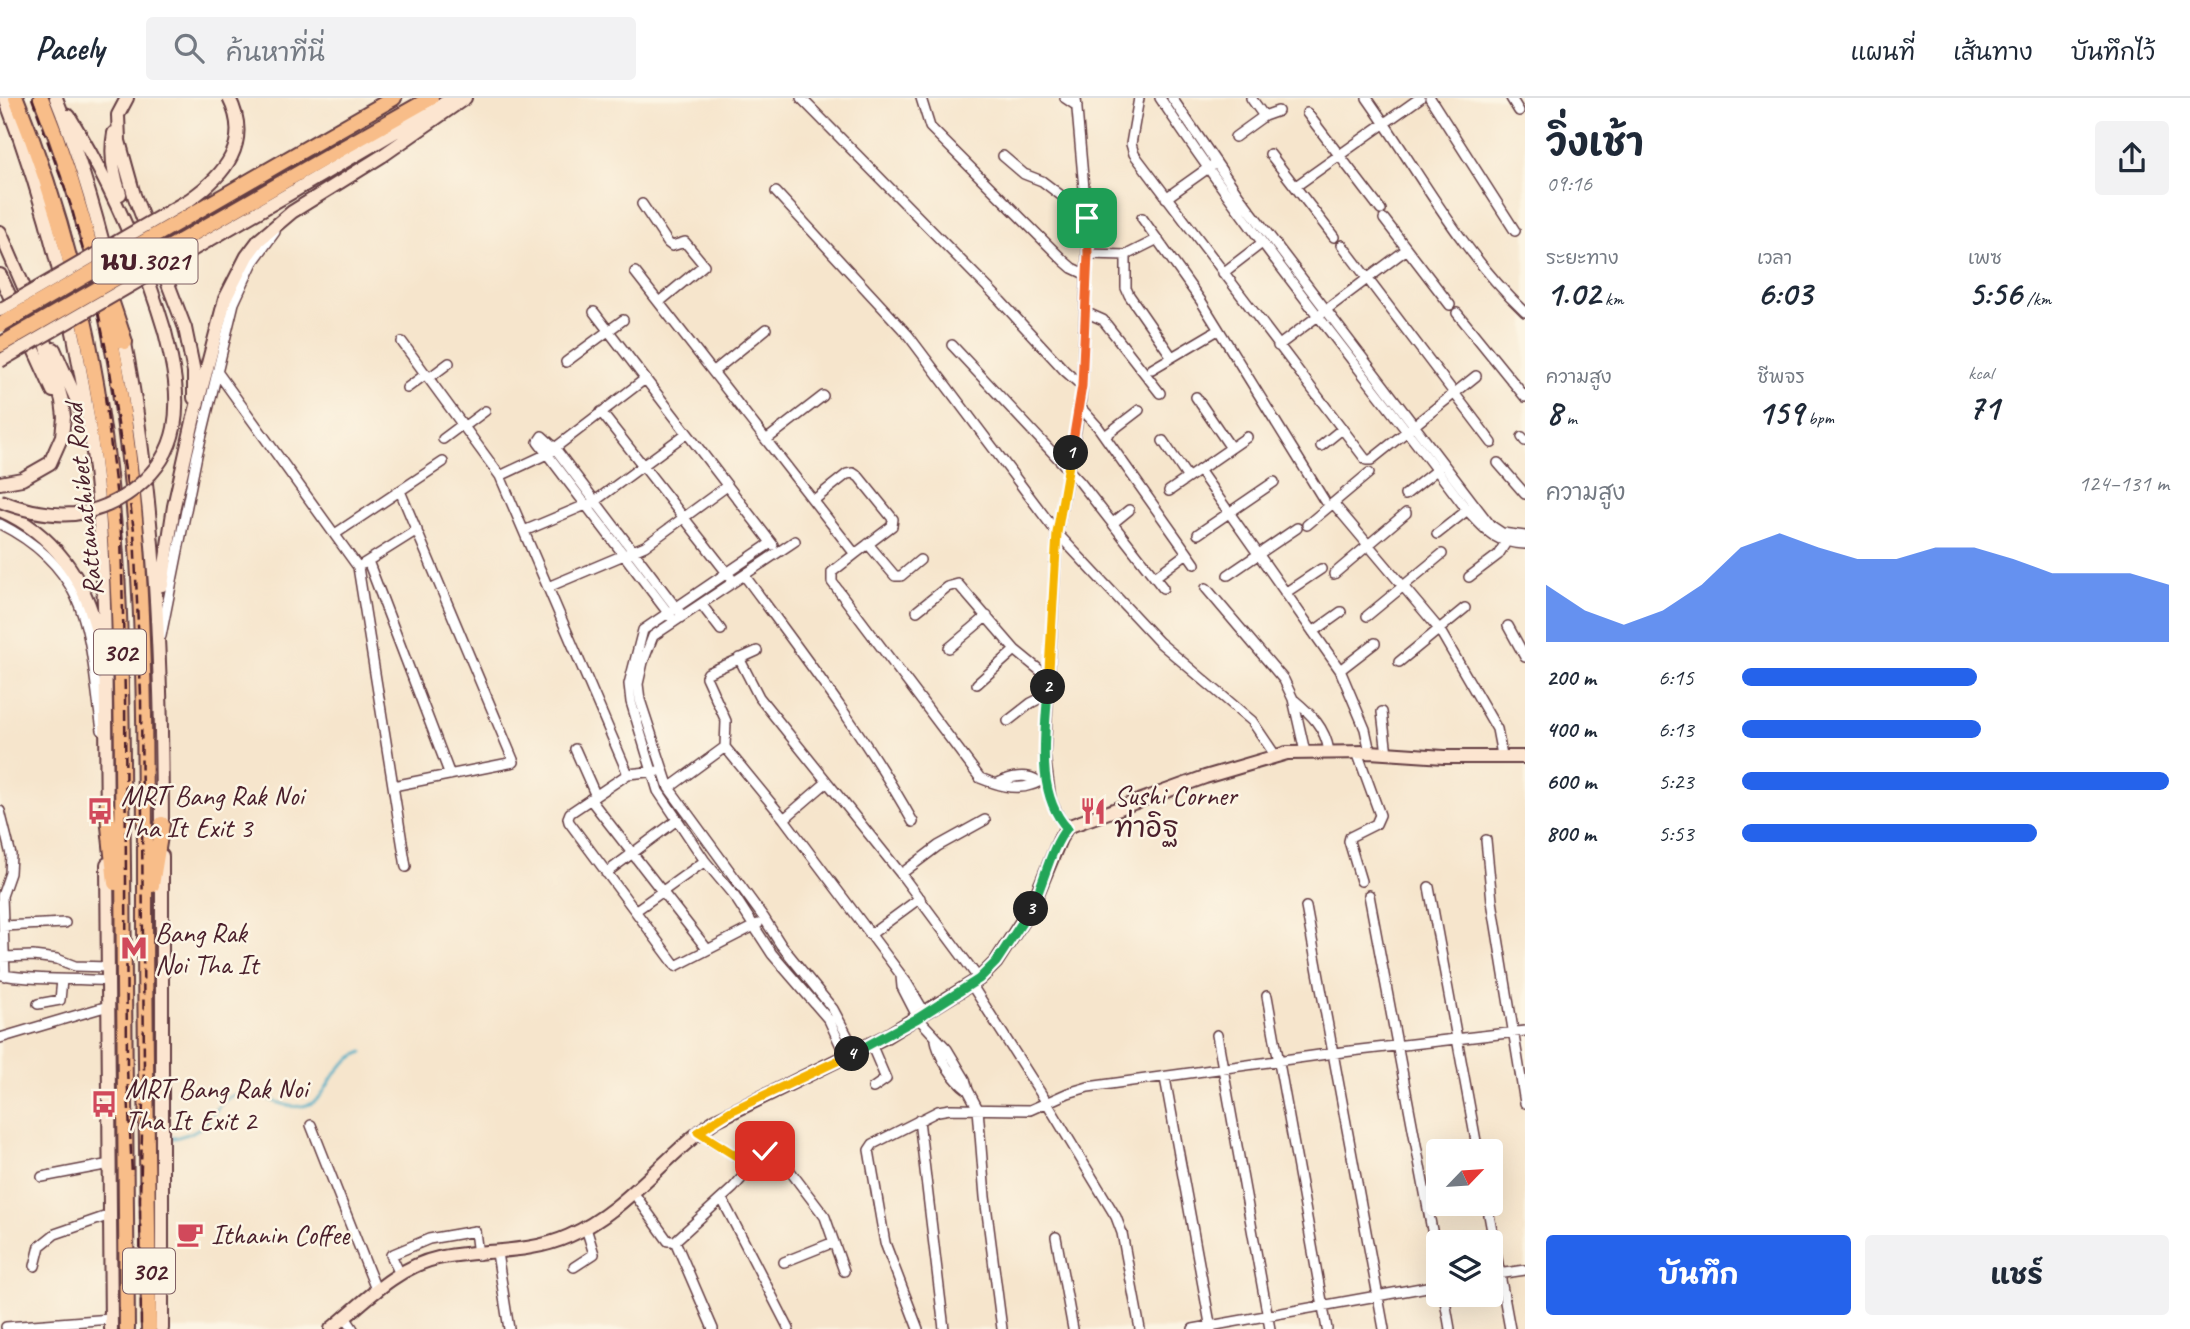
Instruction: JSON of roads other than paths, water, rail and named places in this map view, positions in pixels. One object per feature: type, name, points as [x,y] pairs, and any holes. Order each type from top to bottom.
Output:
[{"type":"main road","name":"Rattanathibet Road","points":[[5,98],[42,205],[69,309],[92,439],[99,519],[106,683],[111,1324]]},
{"type":"main road","name":"Rattanathibet Road","points":[[16,98],[34,142],[67,246],[87,336],[104,435],[112,511],[120,641],[127,1218],[125,1329]]},
{"type":"main road","name":"Rattanathibet Road","points":[[41,98],[56,133],[89,239],[102,292],[125,418],[135,509],[145,688],[148,1212],[156,1327]]},
{"type":"main road","name":"Rattanathibet Road","points":[[57,98],[102,236],[125,342],[141,429],[155,555],[162,824],[156,1327]]},
{"type":"main road","points":[[57,98],[105,176],[135,244]]},
{"type":"main road","points":[[0,501],[15,507],[54,514],[90,511],[118,499],[151,473],[168,447],[177,407],[176,383],[165,332],[113,168],[111,150],[118,115],[127,98]]},
{"type":"main road","points":[[0,310],[206,188],[225,168],[234,153],[237,119],[229,98]]},
{"type":"main road","name":"นบ.3021","points":[[0,325],[394,98]]},
{"type":"main road","name":"นบ.3021","points":[[0,345],[292,184],[431,98]]},
{"type":"main road","points":[[0,361],[292,184],[453,98]]},
{"type":"main road","points":[[158,621],[165,559],[194,417],[225,299],[236,275],[259,240],[277,223],[382,156],[465,98]]},
{"type":"main road","points":[[118,115],[119,141],[134,195],[185,328],[194,372],[194,417]]},
{"type":"main road","points":[[0,232],[71,384],[92,439]]},
{"type":"main road","points":[[89,239],[125,342]]},
{"type":"main road","points":[[0,275],[53,393],[62,436]]},
{"type":"main road","points":[[3,483],[36,472],[50,463],[62,436],[62,401],[42,329],[30,299]]},
{"type":"main road","points":[[0,510],[50,544],[79,580],[95,622],[106,683]]},
{"type":"main road","points":[[331,1329],[400,1274],[418,1265],[438,1258],[497,1253],[557,1241],[586,1228],[633,1192],[698,1132],[731,1111],[872,1044],[975,982],[996,962],[1032,906],[1067,828],[1181,785],[1275,755],[1328,751],[1452,757],[1525,757]]},
{"type":"main road","points":[[107,807],[124,972]]},
{"type":"main road","points":[[145,926],[162,824]]},
{"type":"main road","points":[[111,1324],[125,1329]]},
{"type":"street","points":[[801,98],[1082,386]]},
{"type":"street","points":[[921,98],[930,128],[1064,261],[1087,275]]},
{"type":"street","points":[[1065,98],[1076,102],[1088,254],[1080,407],[1057,533],[1042,780],[1055,811],[1067,828]]},
{"type":"street","points":[[1139,98],[1132,148],[1166,198],[1363,458],[1369,461],[1476,376]]},
{"type":"street","points":[[1160,98],[1470,507],[1508,538],[1524,540]]},
{"type":"street","points":[[1172,98],[1211,166],[1262,243],[1321,313]]},
{"type":"street","points":[[1251,98],[1264,116]]},
{"type":"street","points":[[1367,98],[1462,241],[1497,284],[1525,312]]},
{"type":"street","points":[[1296,187],[1420,98]]},
{"type":"street","points":[[1430,98],[1516,230]]},
{"type":"street","points":[[1511,98],[1519,111]]},
{"type":"street","points":[[1235,137],[1264,116],[1278,111]]},
{"type":"street","points":[[1307,113],[1453,309],[1525,397]]},
{"type":"street","points":[[1270,154],[1334,237]]},
{"type":"street","points":[[1003,156],[1024,174],[1042,181],[1067,200],[1085,203]]},
{"type":"street","points":[[1166,198],[1211,166]]},
{"type":"street","points":[[776,192],[908,335],[1057,533],[1159,642],[1252,721],[1275,755]]},
{"type":"street","points":[[159,645],[194,467],[234,303],[253,262],[275,232],[310,201]]},
{"type":"street","points":[[642,204],[668,243],[672,246],[685,242],[704,265],[659,302]]},
{"type":"street","points":[[1142,218],[1201,302],[1329,502],[1439,629],[1497,729],[1502,755]]},
{"type":"street","points":[[1088,254],[1126,255],[1158,239]]},
{"type":"street","points":[[1223,273],[1262,243]]},
{"type":"street","points":[[1342,245],[1492,443]]},
{"type":"street","points":[[1278,346],[1407,249]]},
{"type":"street","points":[[1126,255],[1126,288],[1129,295],[1172,357]]},
{"type":"street","points":[[635,272],[855,554]]},
{"type":"street","points":[[594,312],[779,552]]},
{"type":"street","points":[[1085,312],[1103,320],[1160,393]]},
{"type":"street","points":[[566,362],[623,320]]},
{"type":"street","points":[[713,372],[766,329]]},
{"type":"street","points":[[1152,369],[1218,330]]},
{"type":"street","points":[[402,342],[500,476],[628,774]]},
{"type":"street","points":[[951,345],[1068,469],[1163,587]]},
{"type":"street","points":[[407,388],[449,363]]},
{"type":"street","points":[[218,373],[358,566],[406,867]]},
{"type":"street","points":[[500,476],[551,450],[645,379]]},
{"type":"street","points":[[766,440],[823,396]]},
{"type":"street","points":[[1196,397],[1231,448]]},
{"type":"street","points":[[1080,407],[1105,436],[1195,564]]},
{"type":"street","points":[[1105,436],[1139,410]]},
{"type":"street","points":[[443,439],[485,411]]},
{"type":"street","points":[[601,412],[734,582]]},
{"type":"street","points":[[1321,446],[1342,429]]},
{"type":"street","points":[[524,531],[591,502],[644,467],[687,433]]},
{"type":"street","points":[[1169,491],[1247,437]]},
{"type":"street","points":[[1163,441],[1188,478]]},
{"type":"street","points":[[551,450],[676,615]]},
{"type":"street","points":[[334,534],[443,463]]},
{"type":"street","points":[[1497,463],[1525,494]]},
{"type":"street","points":[[1405,495],[1440,468]]},
{"type":"street","points":[[1199,470],[1340,670],[1365,729],[1365,779],[1378,804],[1380,815],[1376,824],[1350,837],[1361,881]]},
{"type":"street","points":[[814,500],[847,474],[853,473],[894,519],[892,526],[832,572],[832,582],[980,778],[1006,787],[1031,785],[1042,780]]},
{"type":"street","points":[[1228,575],[1302,526],[1369,473]]},
{"type":"street","points":[[1198,534],[1274,482]]},
{"type":"street","points":[[548,587],[630,553],[685,519],[727,485]]},
{"type":"street","points":[[393,786],[514,762],[400,491]]},
{"type":"street","points":[[1437,534],[1470,507]]},
{"type":"street","points":[[1113,523],[1129,510]]},
{"type":"street","points":[[1334,574],[1406,513]]},
{"type":"street","points":[[0,524],[42,552],[73,589],[81,605],[91,643],[107,762]]},
{"type":"street","points":[[358,566],[416,530]]},
{"type":"street","points":[[1469,577],[1498,555],[1508,538]]},
{"type":"street","points":[[795,541],[701,604],[643,630],[629,684],[631,702],[657,771],[788,954],[833,1009],[851,1055]]},
{"type":"street","points":[[676,615],[727,573],[771,543]]},
{"type":"street","points":[[868,544],[895,576],[901,576],[920,560]]},
{"type":"street","points":[[1155,577],[1187,553]]},
{"type":"street","points":[[1367,616],[1442,554]]},
{"type":"street","points":[[368,561],[450,775]]},
{"type":"street","points":[[1285,593],[1321,569]]},
{"type":"street","points":[[744,575],[842,706],[913,822]]},
{"type":"street","points":[[917,611],[952,584],[964,588],[1015,650],[1048,677]]},
{"type":"street","points":[[1206,588],[1284,680],[1293,699],[1305,752]]},
{"type":"street","points":[[701,604],[721,630]]},
{"type":"street","points":[[1399,662],[1465,608]]},
{"type":"street","points":[[1313,632],[1340,612]]},
{"type":"street","points":[[949,648],[986,616]]},
{"type":"street","points":[[1508,626],[1525,657]]},
{"type":"street","points":[[1340,670],[1375,643]]},
{"type":"street","points":[[977,684],[1015,650]]},
{"type":"street","points":[[757,651],[706,677],[726,721],[725,747],[784,819],[901,976],[936,1040],[939,1052],[958,1083],[968,1090],[978,1109],[985,1197],[1002,1329]]},
{"type":"street","points":[[739,658],[759,697],[920,898],[975,982],[1048,1103],[1120,1226],[1140,1329]]},
{"type":"street","points":[[1008,721],[1031,703],[1047,695]]},
{"type":"street","points":[[1293,699],[1321,727],[1327,738],[1328,751]]},
{"type":"street","points":[[1382,712],[1387,754]]},
{"type":"street","points":[[669,788],[725,747]]},
{"type":"street","points":[[575,749],[592,797],[632,855],[707,949]]},
{"type":"street","points":[[657,771],[628,774],[570,813],[568,818],[606,873],[676,966],[755,926],[764,918]]},
{"type":"street","points":[[657,771],[659,791],[705,861],[735,897],[793,981],[828,1020],[851,1055]]},
{"type":"street","points":[[784,819],[827,782]]},
{"type":"street","points":[[0,811],[11,855],[10,873],[2,896],[2,975],[108,981]]},
{"type":"street","points":[[606,873],[677,820]]},
{"type":"street","points":[[901,874],[938,846],[985,820]]},
{"type":"street","points":[[1486,840],[1492,901],[1525,1103]]},
{"type":"street","points":[[635,911],[705,861]]},
{"type":"street","points":[[1429,887],[1476,1139]]},
{"type":"street","points":[[1369,895],[1432,1230]]},
{"type":"street","points":[[870,935],[920,898]]},
{"type":"street","points":[[1306,907],[1384,1329]]},
{"type":"street","points":[[4,926],[65,923]]},
{"type":"street","points":[[3,957],[33,956],[64,961],[75,966],[108,967]]},
{"type":"street","points":[[38,1004],[60,1000],[62,980]]},
{"type":"street","points":[[1267,996],[1326,1329]]},
{"type":"street","points":[[0,1038],[108,1006]]},
{"type":"street","points":[[918,1329],[885,1243],[869,1154],[873,1144],[919,1120],[943,1109],[1030,1110],[1076,1090],[1334,1053],[1458,1041],[1525,1031]]},
{"type":"street","points":[[1217,1035],[1270,1329]]},
{"type":"street","points":[[872,1044],[886,1079],[873,1088]]},
{"type":"street","points":[[1165,1077],[1210,1327]]},
{"type":"street","points":[[919,1120],[944,1329]]},
{"type":"street","points":[[311,1125],[377,1292]]},
{"type":"street","points":[[698,1132],[752,1166]]},
{"type":"street","points":[[633,1192],[668,1241],[675,1241],[722,1199],[767,1150],[775,1151],[822,1212],[844,1271]]},
{"type":"street","points":[[42,1177],[110,1164]]},
{"type":"street","points":[[722,1199],[789,1329]]},
{"type":"street","points":[[35,1266],[40,1246],[55,1234],[110,1215]]},
{"type":"street","points":[[574,1267],[594,1254],[586,1228]]},
{"type":"street","points":[[400,1274],[391,1255],[429,1239],[475,1231],[478,1255]]},
{"type":"street","points":[[1056,1237],[1073,1329]]},
{"type":"street","points":[[675,1241],[713,1329]]},
{"type":"street","points":[[784,1262],[834,1242]]},
{"type":"street","points":[[497,1253],[509,1329]]},
{"type":"street","points":[[1503,1273],[1525,1270]]},
{"type":"street","points":[[1192,1329],[1426,1287]]},
{"type":"street","points":[[1503,1303],[1510,1329]]},
{"type":"street","points":[[1446,1307],[1450,1329]]},
{"type":"street","points":[[345,1317],[353,1329]]},
{"type":"street","points":[[6,1327],[111,1324]]},
{"type":"waterway","points":[[167,1139],[199,1129],[222,1103],[237,1094],[255,1094],[291,1106],[310,1104],[321,1095],[340,1068],[363,1052]]},
{"type":"railway","points":[[32,98],[71,206],[92,283],[109,364],[134,530],[141,696],[144,1068],[140,1199],[141,1329]]},
{"type":"railway","points":[[105,396],[121,533],[125,696],[127,1068],[132,1175]]},
{"type":"place","name":"MRT Bang Rak Noi Tha It Exit 3","points":[[100,811]]},
{"type":"place","name":"Sushi Corner ท่าอิฐ","points":[[1093,811]]},
{"type":"place","name":"Bang Rak Noi Tha It","points":[[134,948]]},
{"type":"place","name":"MRT Bang Rak Noi Tha It Exit 2","points":[[104,1104]]},
{"type":"place","name":"Ithanin Coffee","points":[[190,1234]]}]
